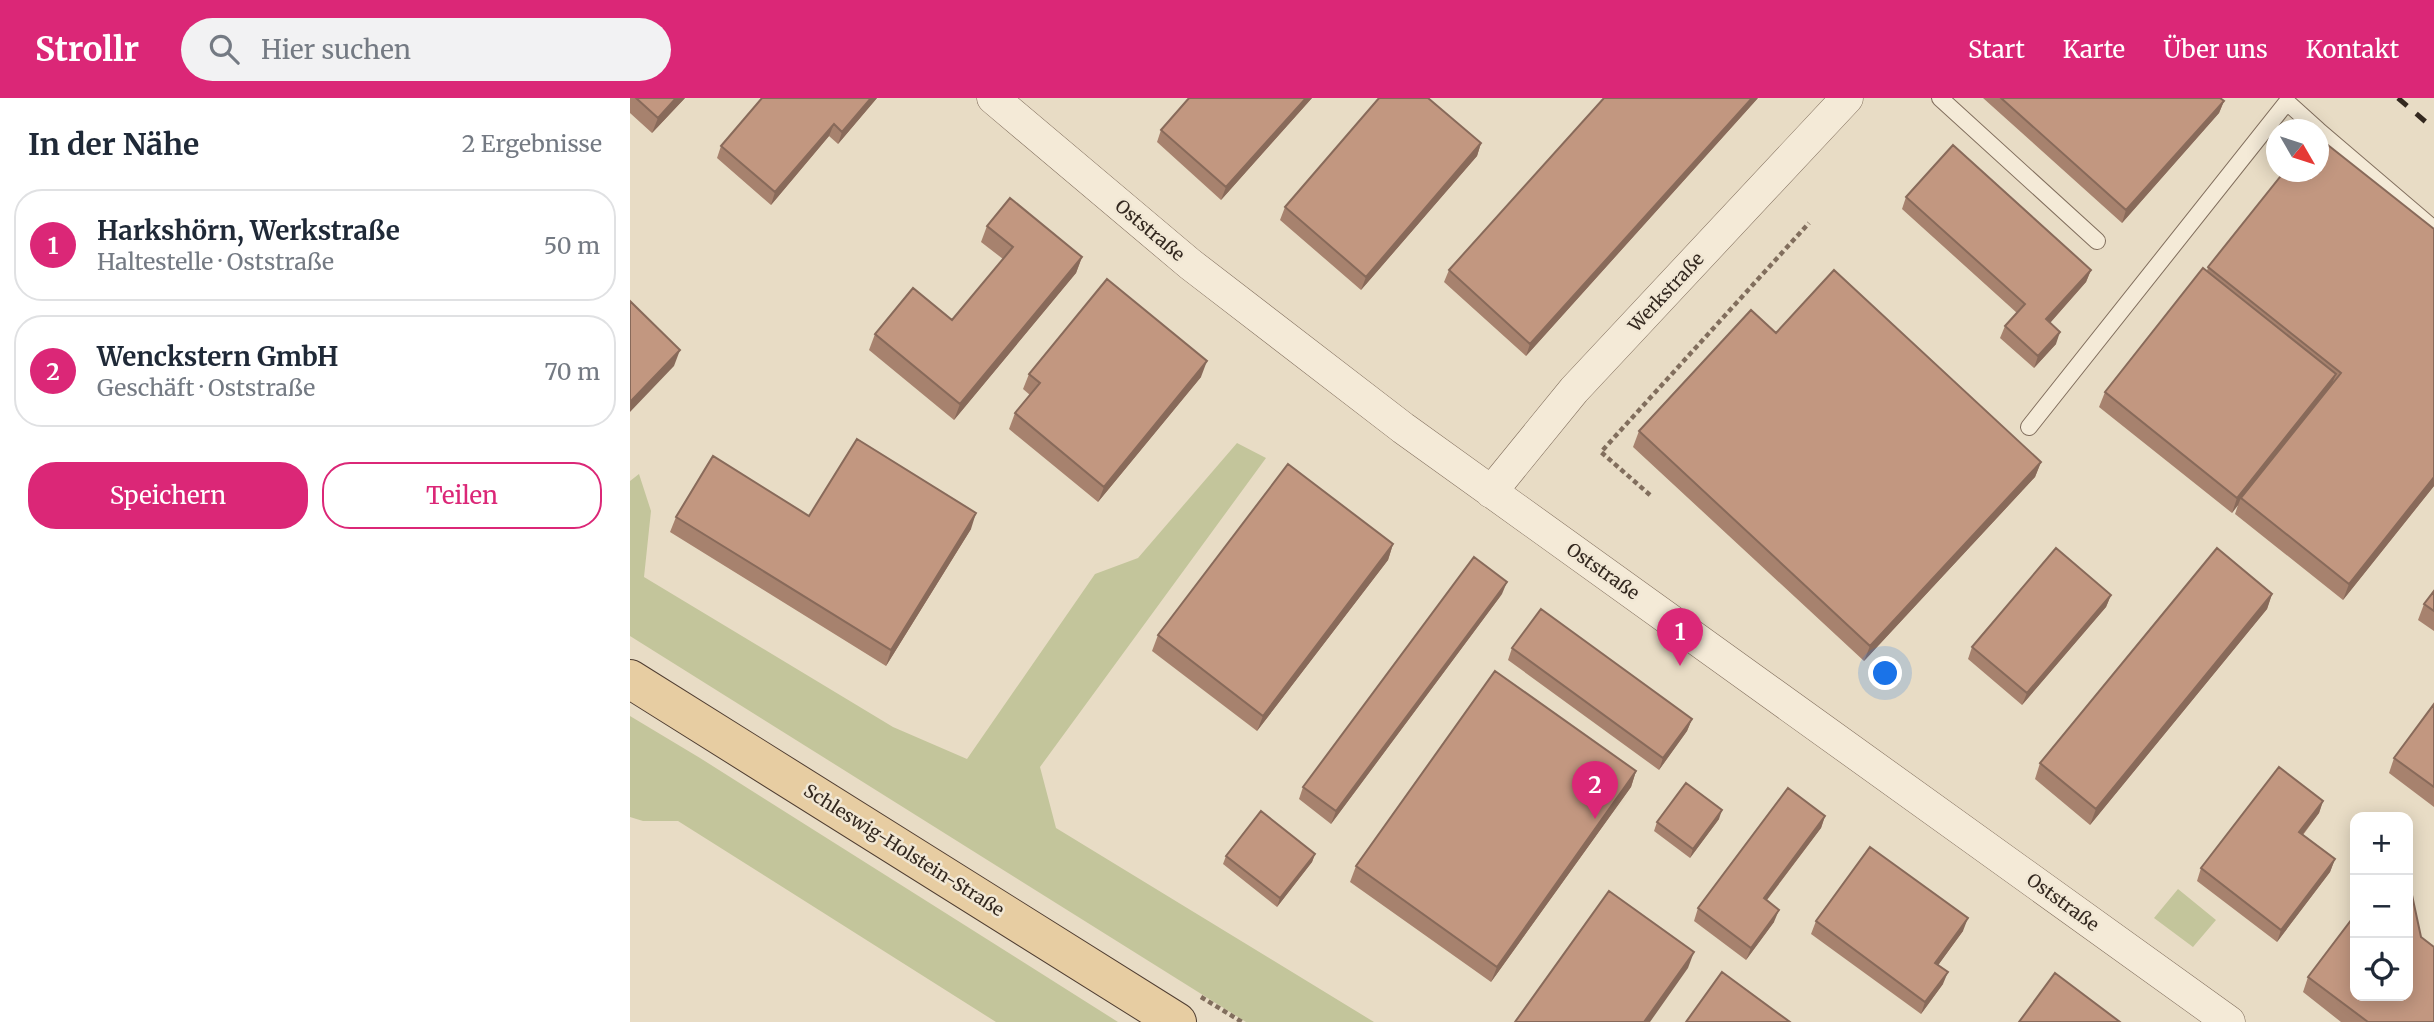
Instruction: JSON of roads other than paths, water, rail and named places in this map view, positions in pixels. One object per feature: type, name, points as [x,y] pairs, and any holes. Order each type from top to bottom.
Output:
[{"type":"main road","name":"Schleswig-Holstein-Straße","points":[[630,679],[1177,1022]]},
{"type":"street","name":"Oststraße","points":[[993,98],[1196,269],[1490,492],[2229,1022]]},
{"type":"street","name":"Werkstraße","points":[[1490,492],[1574,390],[1847,98]]},
{"type":"lane","points":[[1940,98],[2097,241]]},
{"type":"lane","points":[[2274,119],[2287,102],[2306,119]]},
{"type":"lane","points":[[2029,427],[2266,128]]},
{"type":"lane","points":[[2329,139],[2434,229]]},
{"type":"railway","points":[[2398,98],[2434,129]]},
{"type":"place","name":"Harkshörn, Werkstraße","points":[[1680,666]]},
{"type":"place","name":"Wenckstern GmbH","points":[[1595,819]]}]
